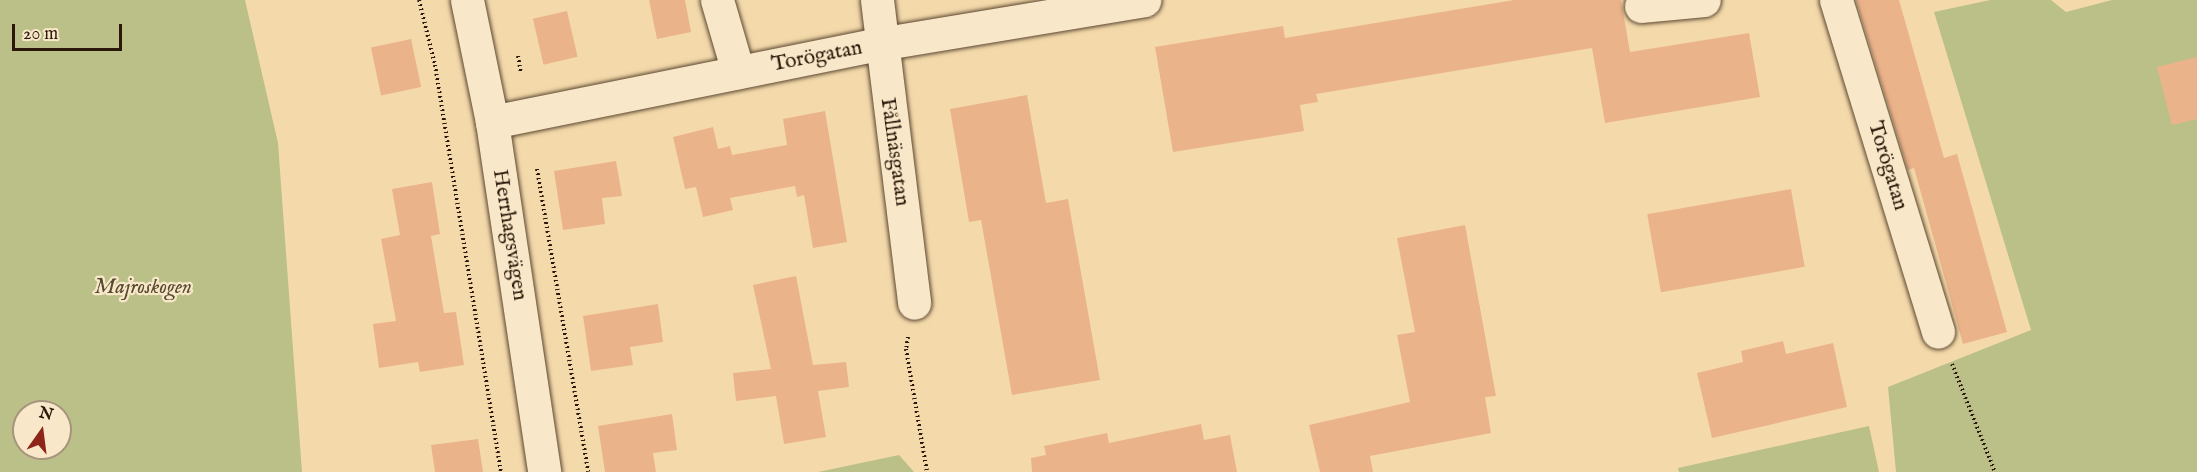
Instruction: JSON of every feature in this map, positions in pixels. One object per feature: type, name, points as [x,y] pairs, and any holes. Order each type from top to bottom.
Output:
[{"type":"street","name":"Herrhagsvägen","points":[[467,0],[492,122],[544,472]]},
{"type":"street","points":[[717,0],[738,72]]},
{"type":"street","name":"Fållnäsgatan","points":[[877,0],[879,44],[915,303]]},
{"type":"street","name":"Torögatan","points":[[492,122],[527,113],[879,44],[1144,0]]},
{"type":"street","points":[[1641,6],[1704,0]]},
{"type":"street","name":"Torögatan","points":[[1836,0],[1938,332]]},
{"type":"path","points":[[419,0],[435,65],[501,472]]},
{"type":"path","points":[[527,113],[588,472]]},
{"type":"path","points":[[915,303],[906,349],[927,472]]},
{"type":"path","points":[[1938,332],[1995,472]]},
{"type":"green space","name":"Majroskogen","points":[[0,0],[245,0],[278,143],[302,472],[0,472]]},
{"type":"green space","points":[[1990,0],[2051,0],[2066,12],[2112,0],[2197,0],[2197,472],[1896,472],[1888,387],[2031,330],[1934,12]]},
{"type":"green space","points":[[1869,426],[1879,472],[1679,472],[1678,468]]},
{"type":"green space","points":[[899,455],[914,472],[818,472]]},
{"type":"building","points":[[649,0],[685,0],[691,32],[657,39]]},
{"type":"building","points":[[1514,0],[1621,0],[1630,52],[1749,33],[1760,97],[1605,123],[1592,48],[1316,94],[1318,102],[1300,105],[1304,131],[1173,152],[1155,47],[1283,26],[1285,38]]},
{"type":"building","points":[[1856,0],[1899,0],[1944,158],[1957,154],[2007,332],[1963,344],[1914,168],[1908,170]]},
{"type":"building","points":[[567,11],[578,57],[543,65],[533,19]]},
{"type":"building","points":[[411,39],[421,87],[381,95],[371,48]]},
{"type":"building","points":[[2197,57],[2197,119],[2172,125],[2157,67]]},
{"type":"building","points":[[1027,95],[1046,203],[1068,199],[1100,380],[1012,395],[981,220],[969,222],[950,109]]},
{"type":"building","points":[[825,111],[847,242],[813,248],[804,195],[797,197],[795,186],[730,198],[733,210],[703,217],[696,187],[685,189],[673,137],[713,127],[718,149],[730,146],[732,155],[787,145],[783,119]]},
{"type":"building","points":[[616,161],[622,196],[602,198],[605,224],[563,230],[554,171]]},
{"type":"building","points":[[432,182],[440,234],[431,236],[444,313],[456,312],[464,365],[420,372],[418,362],[379,368],[373,324],[396,321],[381,239],[400,235],[392,189]]},
{"type":"building","points":[[1791,189],[1805,267],[1661,292],[1647,214]]},
{"type":"building","points":[[1465,225],[1496,396],[1485,397],[1491,433],[1370,456],[1373,472],[1320,472],[1309,425],[1410,402],[1397,335],[1415,332],[1397,238]]},
{"type":"building","points":[[796,276],[813,365],[846,362],[849,387],[818,391],[826,437],[784,444],[776,396],[736,401],[733,373],[771,369],[753,285]]},
{"type":"building","points":[[658,304],[663,342],[630,347],[633,365],[591,371],[583,316]]},
{"type":"building","points":[[1783,341],[1786,354],[1833,343],[1847,407],[1712,438],[1697,373],[1743,362],[1741,351]]},
{"type":"building","points":[[672,414],[677,450],[653,453],[656,472],[605,472],[598,426]]},
{"type":"building","points":[[1201,424],[1204,440],[1230,435],[1237,472],[1032,472],[1031,458],[1046,455],[1044,446],[1107,433],[1109,443]]},
{"type":"building","points":[[478,439],[483,472],[435,472],[431,445]]}]
